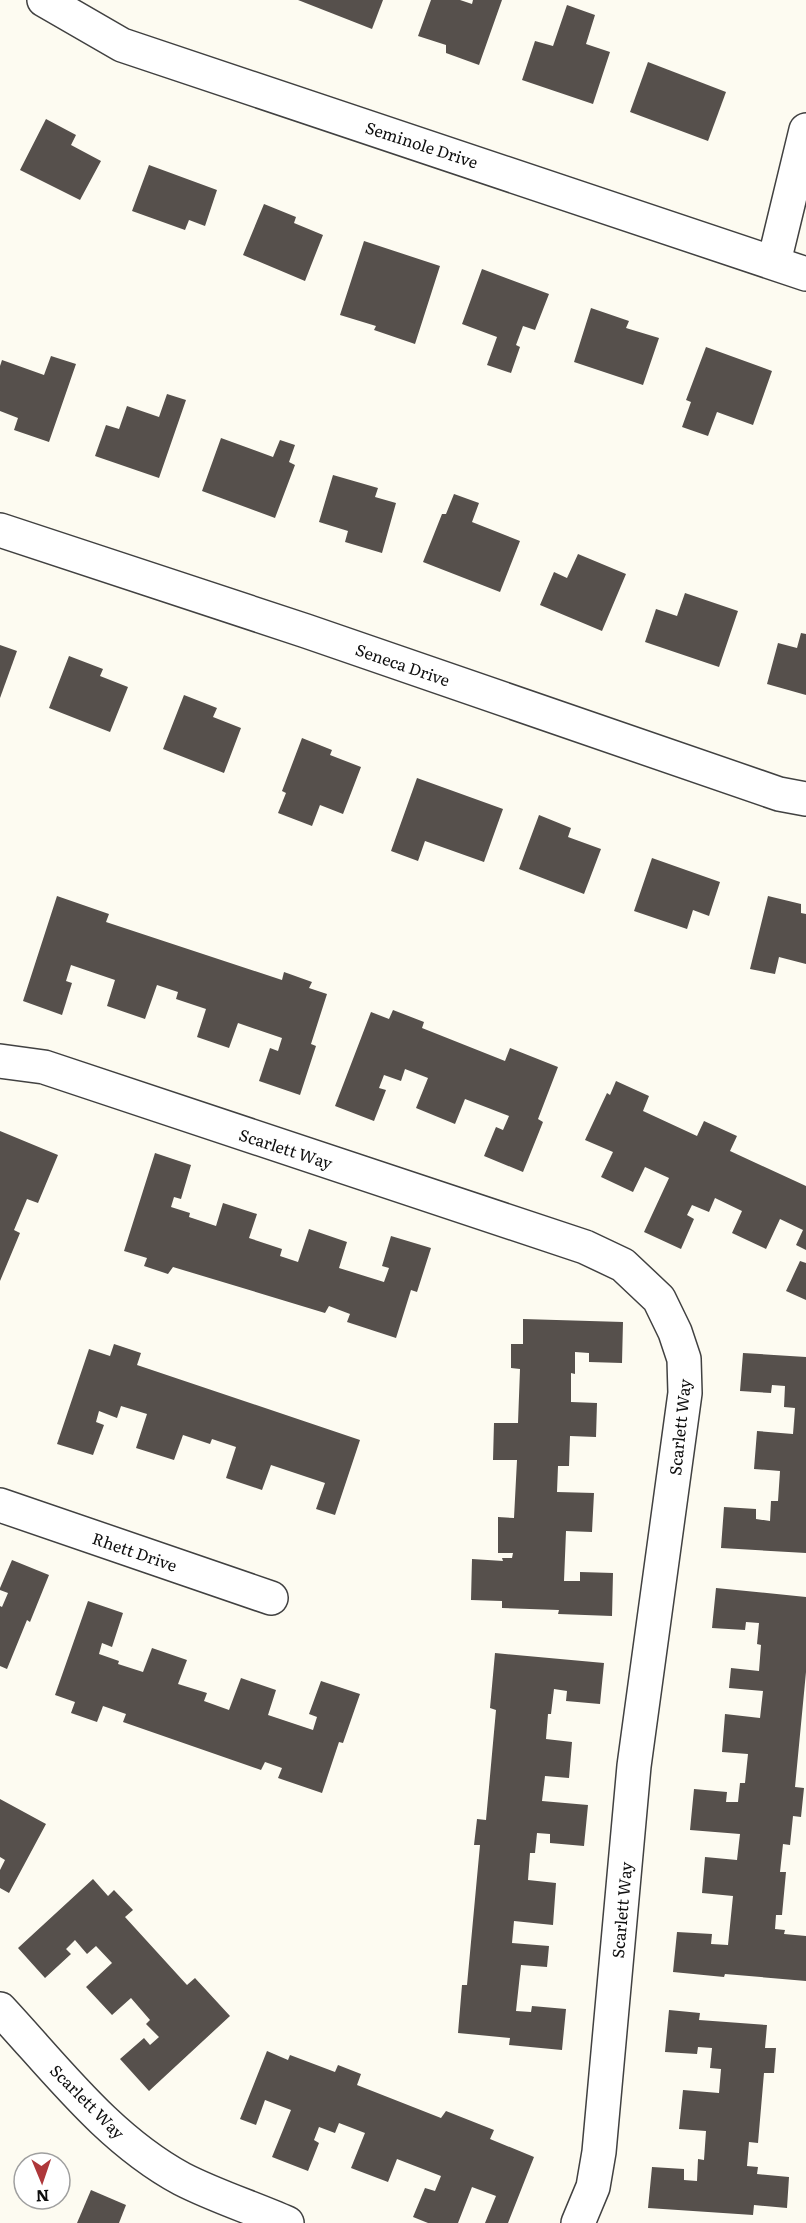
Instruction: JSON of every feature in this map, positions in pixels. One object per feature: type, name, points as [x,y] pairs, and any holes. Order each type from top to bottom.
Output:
[{"type":"street","name":"Seminole Drive","points":[[44,0],[122,45],[806,274]]},
{"type":"street","points":[[774,262],[806,130]]},
{"type":"street","name":"Seneca Drive","points":[[0,530],[306,631],[779,794],[806,799]]},
{"type":"street","name":"Scarlett Way","points":[[0,1061],[44,1067],[585,1247],[623,1265],[659,1299],[675,1332],[684,1359],[685,1393],[634,1766],[599,2152],[593,2187],[579,2223]]},
{"type":"street","name":"Rhett Drive","points":[[0,1505],[271,1598]]},
{"type":"street","name":"Scarlett Way","points":[[0,2008],[108,2126],[144,2155],[183,2179],[287,2223]]},
{"type":"building","points":[[298,0],[383,0],[372,29]]},
{"type":"building","points":[[431,0],[460,0],[472,4],[473,0],[502,0],[479,65],[446,53],[446,45],[418,36]]},
{"type":"building","points":[[567,5],[595,15],[586,44],[610,52],[593,104],[522,80],[535,41],[553,46]]},
{"type":"building","points":[[648,62],[726,92],[708,141],[630,112]]},
{"type":"building","points":[[46,119],[76,135],[71,145],[101,161],[80,200],[20,170]]},
{"type":"building","points":[[149,165],[217,190],[205,226],[189,220],[185,230],[132,211]]},
{"type":"building","points":[[264,204],[296,217],[294,223],[323,235],[305,281],[243,255]]},
{"type":"building","points":[[364,241],[440,266],[415,344],[374,330],[376,326],[340,315]]},
{"type":"building","points":[[482,269],[549,294],[535,330],[523,326],[516,345],[520,347],[511,373],[487,365],[497,337],[462,324]]},
{"type":"building","points":[[591,308],[629,321],[626,328],[659,338],[643,385],[574,362]]},
{"type":"building","points":[[706,347],[772,371],[753,425],[717,412],[708,436],[682,427],[691,402],[686,400]]},
{"type":"building","points":[[51,356],[76,364],[49,442],[14,430],[18,418],[0,411],[0,366],[2,360],[44,375]]},
{"type":"building","points":[[167,394],[186,400],[159,478],[95,456],[106,425],[119,429],[127,406],[159,417]]},
{"type":"building","points":[[221,438],[273,457],[280,440],[295,445],[289,462],[295,465],[275,518],[202,491]]},
{"type":"building","points":[[333,475],[378,488],[375,497],[396,503],[382,553],[345,542],[348,531],[319,522]]},
{"type":"building","points":[[454,494],[479,503],[472,522],[520,541],[500,592],[423,562],[442,514],[446,514]]},
{"type":"building","points":[[578,554],[626,574],[602,631],[540,605],[554,572],[567,578]]},
{"type":"building","points":[[685,593],[738,611],[719,667],[645,642],[656,609],[677,616]]},
{"type":"building","points":[[801,633],[806,634],[806,695],[767,684],[778,643],[797,648]]},
{"type":"building","points":[[0,645],[17,651],[0,698]]},
{"type":"building","points":[[69,656],[103,669],[100,676],[128,687],[110,732],[49,708]]},
{"type":"building","points":[[184,695],[217,708],[213,717],[241,728],[224,773],[163,749]]},
{"type":"building","points":[[302,738],[332,750],[330,755],[361,767],[343,814],[320,805],[312,826],[278,813],[286,793],[282,791]]},
{"type":"building","points":[[417,778],[503,809],[484,862],[425,841],[418,861],[391,851]]},
{"type":"building","points":[[539,815],[571,828],[568,837],[601,849],[584,894],[519,869]]},
{"type":"building","points":[[652,858],[720,882],[709,916],[693,910],[687,929],[634,911]]},
{"type":"building","points":[[57,896],[109,914],[106,922],[282,980],[284,972],[312,982],[309,988],[327,994],[311,1044],[316,1046],[300,1095],[259,1081],[270,1048],[278,1051],[282,1038],[238,1023],[229,1048],[197,1037],[206,1009],[176,999],[178,992],[157,985],[145,1019],[107,1006],[115,980],[71,965],[66,981],[72,983],[62,1015],[23,1001]]},
{"type":"building","points":[[768,896],[801,904],[801,913],[806,914],[806,964],[779,957],[775,974],[750,969]]},
{"type":"building","points":[[393,1010],[424,1022],[422,1028],[505,1061],[510,1048],[558,1067],[538,1119],[543,1122],[523,1172],[484,1156],[496,1127],[503,1130],[509,1116],[465,1099],[455,1124],[416,1108],[428,1078],[405,1069],[401,1081],[384,1075],[379,1088],[386,1090],[374,1121],[335,1106],[371,1012],[389,1019]]},
{"type":"building","points":[[616,1081],[649,1096],[643,1111],[697,1136],[704,1121],[737,1136],[730,1151],[806,1186],[806,1250],[796,1245],[803,1230],[780,1219],[766,1249],[732,1233],[742,1211],[715,1198],[709,1212],[692,1205],[687,1215],[694,1219],[681,1249],[644,1232],[669,1178],[645,1167],[633,1192],[601,1177],[613,1152],[585,1140],[607,1093],[610,1095]]},
{"type":"building","points":[[0,1131],[58,1155],[38,1203],[27,1199],[14,1230],[20,1233],[0,1281]]},
{"type":"building","points":[[155,1153],[191,1165],[181,1199],[174,1197],[171,1207],[190,1213],[189,1217],[216,1226],[223,1203],[257,1214],[249,1238],[282,1249],[280,1256],[298,1262],[309,1229],[347,1242],[339,1268],[384,1282],[389,1268],[382,1266],[391,1236],[431,1248],[417,1292],[411,1290],[396,1338],[347,1322],[350,1314],[329,1306],[325,1313],[173,1267],[168,1274],[144,1266],[147,1258],[124,1251]]},
{"type":"building","points":[[800,1261],[806,1263],[806,1300],[786,1291]]},
{"type":"building","points":[[523,1319],[623,1322],[622,1363],[589,1362],[589,1353],[575,1352],[575,1374],[571,1373],[571,1402],[597,1403],[596,1437],[570,1436],[569,1466],[558,1466],[557,1492],[594,1493],[592,1532],[566,1531],[564,1581],[580,1581],[580,1572],[613,1573],[612,1616],[558,1614],[559,1610],[502,1608],[502,1601],[471,1600],[472,1559],[503,1561],[502,1558],[512,1558],[513,1553],[498,1553],[498,1517],[514,1518],[517,1460],[493,1460],[494,1423],[518,1423],[520,1369],[511,1368],[511,1344],[523,1344]]},
{"type":"building","points":[[114,1344],[141,1353],[137,1365],[360,1440],[335,1515],[316,1509],[325,1483],[271,1465],[262,1490],[226,1478],[236,1447],[212,1439],[210,1444],[183,1435],[174,1460],[136,1448],[147,1414],[121,1406],[117,1418],[99,1411],[96,1422],[104,1425],[93,1455],[57,1444],[89,1349],[110,1356]]},
{"type":"building","points":[[743,1353],[806,1357],[806,1553],[721,1548],[724,1507],[756,1509],[756,1519],[770,1521],[771,1501],[778,1501],[780,1471],[754,1469],[757,1431],[793,1434],[795,1408],[784,1407],[785,1386],[772,1385],[771,1393],[740,1391]]},
{"type":"building","points":[[12,1560],[49,1575],[30,1622],[27,1620],[7,1669],[0,1666],[0,1606],[2,1607],[8,1593],[0,1588]]},
{"type":"building","points":[[716,1588],[806,1597],[806,1672],[795,1787],[804,1788],[801,1817],[793,1816],[790,1845],[783,1844],[780,1872],[786,1872],[782,1915],[776,1915],[775,1929],[785,1930],[784,1934],[806,1936],[806,1981],[673,1972],[677,1932],[712,1934],[711,1944],[728,1945],[733,1896],[702,1893],[705,1857],[737,1860],[740,1834],[690,1830],[694,1789],[727,1792],[726,1802],[738,1802],[740,1783],[745,1783],[748,1754],[722,1752],[725,1714],[760,1718],[763,1691],[729,1688],[731,1668],[759,1671],[761,1645],[757,1644],[759,1623],[746,1622],[745,1630],[712,1628]]},
{"type":"building","points":[[88,1601],[123,1613],[112,1647],[102,1643],[99,1654],[119,1661],[118,1664],[143,1672],[152,1648],[187,1660],[178,1684],[207,1693],[204,1701],[229,1710],[241,1678],[276,1690],[268,1715],[313,1730],[317,1717],[309,1714],[321,1681],[360,1694],[343,1743],[339,1742],[322,1793],[278,1778],[282,1768],[265,1762],[261,1770],[123,1722],[126,1714],[103,1706],[97,1722],[71,1713],[75,1702],[55,1695]]},
{"type":"building","points":[[495,1653],[604,1663],[600,1704],[566,1701],[567,1691],[554,1689],[551,1714],[548,1714],[546,1739],[572,1742],[569,1778],[545,1776],[542,1801],[588,1805],[584,1846],[550,1843],[550,1834],[537,1833],[535,1853],[530,1853],[528,1880],[556,1883],[553,1925],[514,1921],[512,1943],[549,1946],[547,1967],[521,1965],[516,2011],[531,2012],[532,2006],[566,2009],[562,2050],[509,2045],[510,2038],[458,2033],[462,1985],[467,1985],[480,1845],[474,1845],[477,1819],[486,1820],[496,1710],[490,1708]]},
{"type":"building","points":[[0,1799],[46,1824],[9,1893],[0,1888],[0,1870],[5,1860],[0,1857]]},
{"type":"building","points":[[93,1879],[108,1896],[114,1890],[133,1910],[125,1917],[187,1985],[195,1978],[230,2016],[149,2091],[120,2059],[144,2038],[150,2045],[159,2037],[146,2024],[150,2020],[131,1998],[112,2015],[86,1987],[112,1963],[96,1946],[87,1954],[75,1940],[66,1949],[71,1954],[45,1978],[18,1948]]},
{"type":"building","points":[[669,2010],[700,2013],[699,2020],[767,2025],[765,2048],[776,2048],[774,2073],[764,2073],[758,2143],[749,2142],[747,2166],[758,2167],[757,2174],[789,2177],[787,2208],[754,2205],[753,2215],[648,2208],[652,2167],[684,2169],[684,2180],[697,2181],[698,2159],[704,2160],[706,2131],[679,2129],[683,2090],[719,2093],[721,2069],[710,2068],[712,2048],[698,2047],[697,2054],[665,2052]]},
{"type":"building","points":[[267,2051],[288,2060],[290,2055],[335,2072],[338,2065],[361,2074],[357,2085],[441,2118],[446,2111],[494,2130],[490,2139],[534,2157],[508,2223],[485,2223],[496,2196],[472,2187],[458,2223],[428,2223],[413,2217],[425,2188],[435,2191],[441,2176],[397,2159],[388,2182],[351,2168],[365,2133],[339,2123],[335,2133],[319,2127],[314,2140],[319,2143],[308,2171],[272,2157],[291,2110],[265,2100],[256,2125],[240,2119]]},
{"type":"building","points":[[91,2190],[126,2205],[119,2223],[77,2223]]}]
